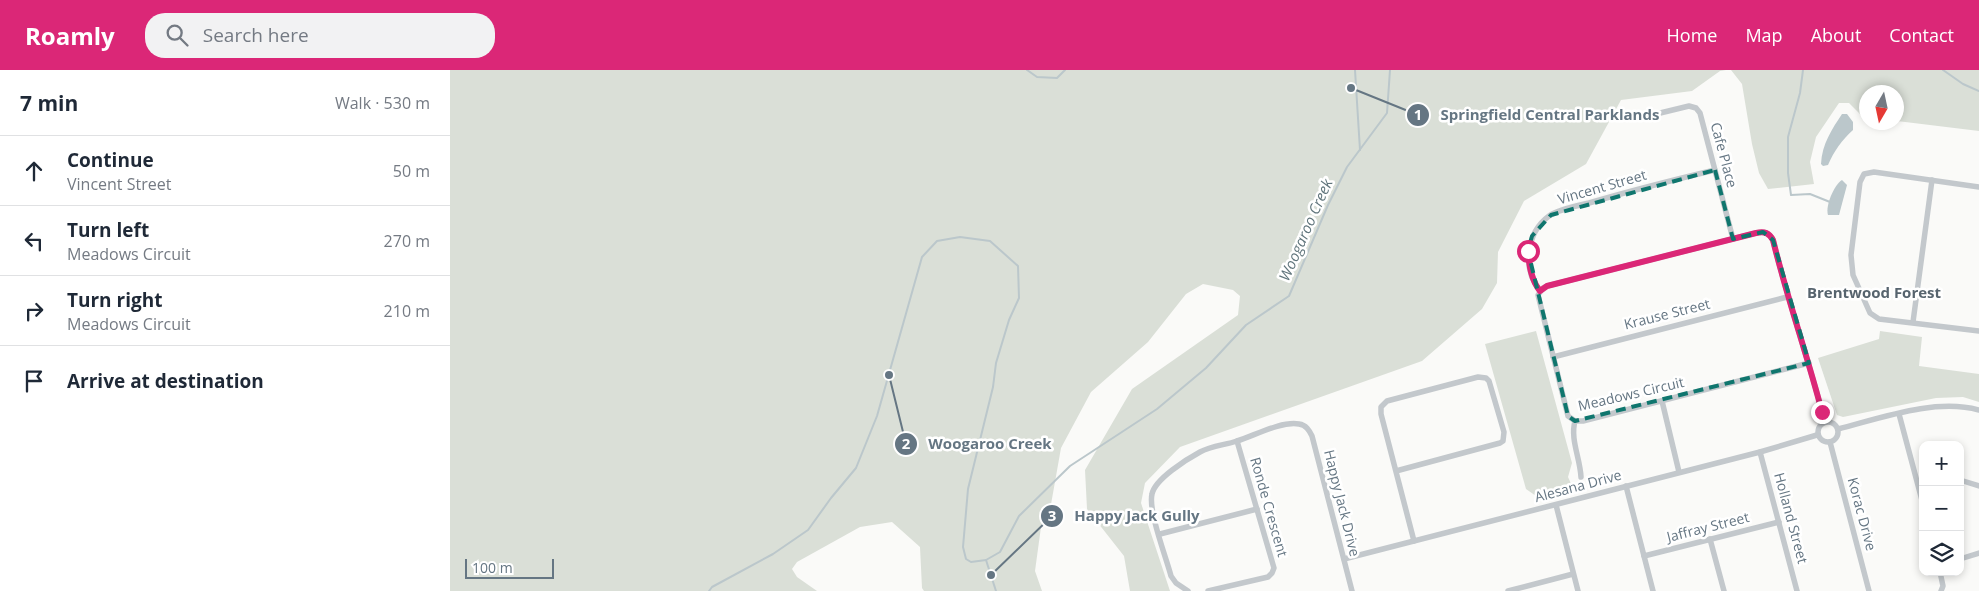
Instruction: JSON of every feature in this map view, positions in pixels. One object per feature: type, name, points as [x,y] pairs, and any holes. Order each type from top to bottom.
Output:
[{"type":"street","name":"Cafe Place","points":[[1637,116],[1652,115],[1689,106],[1696,108],[1700,113],[1733,239]]},
{"type":"street","name":"Vincent Street","points":[[1540,291],[1534,285],[1528,251],[1532,236],[1541,223],[1551,215],[1619,194],[1715,170]]},
{"type":"street","points":[[1979,187],[1874,172],[1864,174],[1860,182],[1851,255],[1853,275],[1870,313],[1879,319],[1979,331]]},
{"type":"street","points":[[1913,322],[1932,180]]},
{"type":"street","points":[[1540,291],[1547,286],[1733,239],[1762,232],[1770,234],[1825,422]]},
{"type":"street","name":"Meadows Circuit","points":[[1540,291],[1538,300],[1568,416],[1575,421],[1583,421],[1809,363]]},
{"type":"street","name":"Krause Street","points":[[1553,356],[1788,297]]},
{"type":"street","points":[[1396,471],[1500,443],[1503,440],[1504,432],[1489,381],[1478,377],[1384,403],[1381,407],[1381,414],[1414,541]]},
{"type":"street","points":[[1662,401],[1679,472]]},
{"type":"street","points":[[1838,429],[1899,414],[1952,406],[1979,410]]},
{"type":"street","points":[[1899,414],[1919,480]]},
{"type":"street","points":[[1575,421],[1573,434],[1581,477]]},
{"type":"street","points":[[1825,422],[1831,422],[1838,429],[1838,436],[1830,442],[1821,440],[1817,435],[1819,426],[1825,422]]},
{"type":"street","name":"Happy Jack Drive","points":[[1237,441],[1259,432],[1291,424],[1303,425],[1308,428],[1312,436],[1352,591]]},
{"type":"street","name":"Alesana Drive","points":[[1344,559],[1760,452],[1817,435]]},
{"type":"street","points":[[1188,591],[1176,583],[1171,576],[1152,506],[1152,492],[1155,486],[1166,476],[1201,451],[1237,441]]},
{"type":"street","name":"Ronde Crescent","points":[[1208,591],[1268,577],[1274,568],[1237,441]]},
{"type":"street","name":"Korac Drive","points":[[1830,442],[1869,591]]},
{"type":"street","name":"Holland Street","points":[[1760,452],[1797,591]]},
{"type":"street","points":[[1964,481],[1979,486]]},
{"type":"street","points":[[1626,486],[1653,591]]},
{"type":"street","points":[[1556,505],[1578,591]]},
{"type":"street","points":[[1160,534],[1257,509]]},
{"type":"street","name":"Jaffray Street","points":[[1644,556],[1779,522]]},
{"type":"street","points":[[1710,539],[1724,591]]},
{"type":"street","points":[[1964,558],[1979,553]]},
{"type":"street","points":[[1508,591],[1573,574]]},
{"type":"street","points":[[1941,576],[1943,586],[1941,591]]},
{"type":"highlighted area","points":[[1715,170],[1733,239],[1763,232],[1773,240],[1809,363],[1575,421],[1568,416],[1528,251],[1532,236],[1551,215]]},
{"type":"shaded area","points":[[450,70],[1726,70],[1720,71],[1692,91],[1621,100],[1586,164],[1524,201],[1498,252],[1497,283],[1482,309],[1422,361],[1180,447],[1145,483],[1141,503],[1170,591],[1130,591],[1124,556],[1087,509],[1085,470],[1132,389],[1238,315],[1240,296],[1233,290],[1203,284],[1186,294],[1148,342],[1091,392],[1061,448],[1050,510],[1041,527],[1035,571],[1042,591],[924,591],[922,588],[920,547],[892,522],[860,527],[797,562],[792,569],[797,577],[817,591],[450,591]]},
{"type":"shaded area","points":[[1731,70],[1979,70],[1979,131],[1904,122],[1904,85],[1859,85],[1859,113],[1849,103],[1839,103],[1816,137],[1810,162],[1814,184],[1768,189],[1759,173],[1742,84]]},
{"type":"shaded area","points":[[1842,114],[1847,114],[1853,122],[1853,130],[1839,146],[1828,165],[1823,166],[1821,164],[1825,143]]},
{"type":"shaded area","points":[[1842,180],[1847,185],[1839,215],[1828,215],[1827,211],[1831,196],[1836,186]]},
{"type":"shaded area","points":[[1536,331],[1572,463],[1568,477],[1573,488],[1536,496],[1526,489],[1485,344]]},
{"type":"shaded area","points":[[1880,331],[1922,337],[1919,366],[1979,374],[1979,402],[1963,397],[1936,398],[1843,417],[1837,415],[1818,358],[1879,339]]},
{"type":"waterway","points":[[1027,70],[1037,77],[1057,78],[1065,70]]},
{"type":"waterway","points":[[1355,70],[1360,150]]},
{"type":"waterway","name":"Woogaroo Creek","points":[[709,591],[712,587],[773,554],[808,530],[856,468],[877,416],[922,257],[937,241],[960,237],[990,241],[1018,266],[1019,298],[1009,320],[996,363],[993,387],[968,489],[963,547],[966,559],[971,562],[986,560],[1000,552],[1019,516],[1070,466],[1157,409],[1206,368],[1246,325],[1289,296],[1328,205],[1347,167],[1387,113],[1390,70]]},
{"type":"waterway","points":[[1803,70],[1800,93],[1788,137],[1788,173],[1791,195],[1810,194],[1830,202]]},
{"type":"waterway","points":[[1943,70],[1963,84],[1979,91]]},
{"type":"waterway","points":[[986,560],[996,591]]},
{"type":"place","name":"Springfield Central Parklands","points":[[1351,88]]},
{"type":"place","name":"Woogaroo Creek","points":[[889,375]]},
{"type":"place","name":"Happy Jack Gully","points":[[991,575]]},
{"type":"district","name":"Brentwood Forest","points":[[1874,293]]},
{"type":"route","points":[[1528,251],[1534,285],[1540,291],[1547,286],[1756,233],[1770,234],[1822,412]]}]
